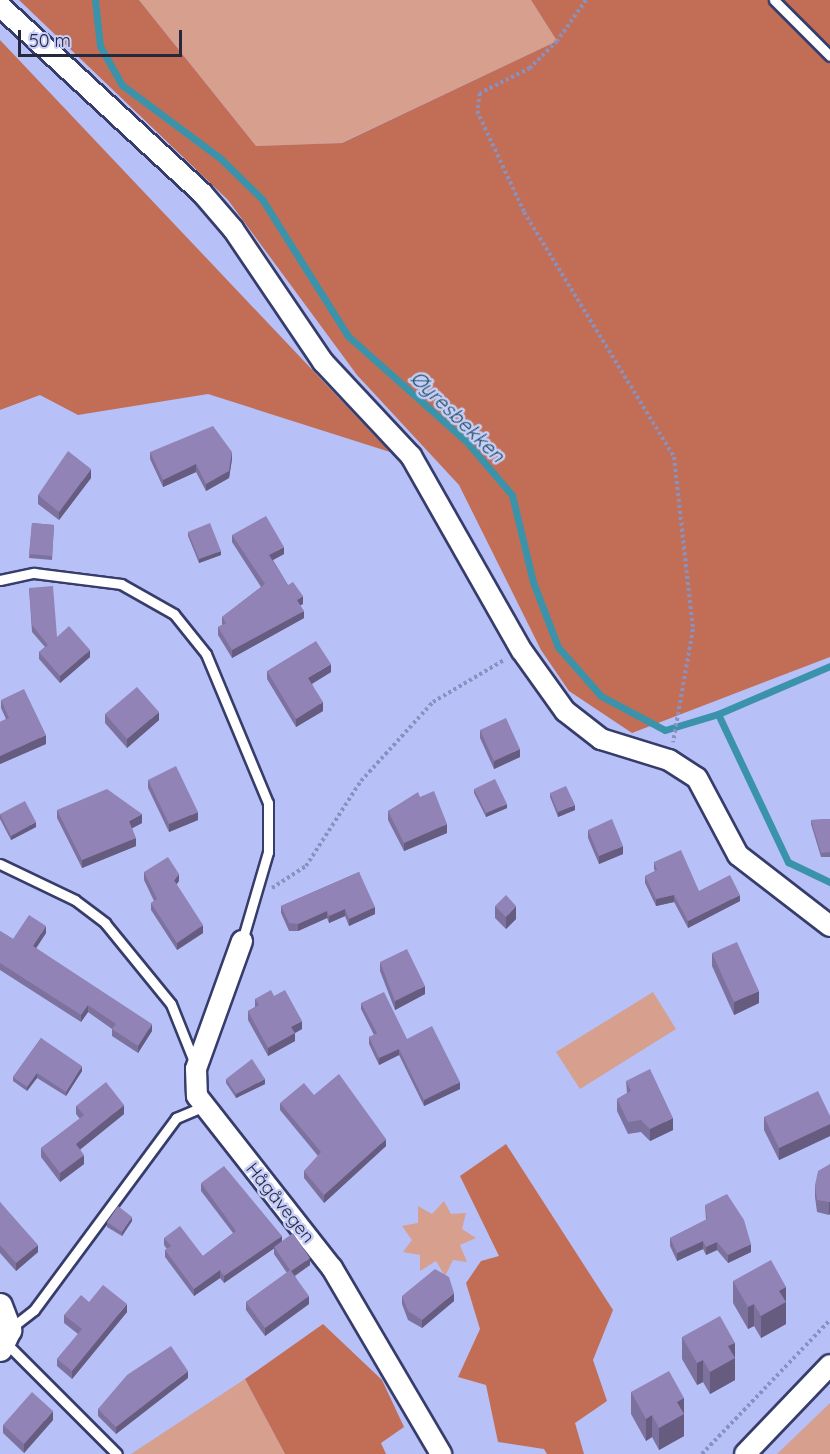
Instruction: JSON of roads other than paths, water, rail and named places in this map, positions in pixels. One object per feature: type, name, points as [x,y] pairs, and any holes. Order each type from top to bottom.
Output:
[{"type":"street","points":[[0,6],[202,193],[232,229],[323,363],[411,456],[522,651],[565,711],[585,729],[669,760],[707,790],[730,841],[751,868],[830,926]]},
{"type":"street","name":"Hågåvegen","points":[[242,942],[196,1069],[202,1107],[332,1268],[441,1454]]},
{"type":"street","points":[[0,1306],[5,1340]]},
{"type":"street","points":[[745,1454],[830,1365]]},
{"type":"lane","points":[[774,0],[830,56]]},
{"type":"lane","points":[[0,580],[34,573],[122,584],[174,614],[190,630],[217,674],[268,803],[260,892],[242,942]]},
{"type":"lane","points":[[0,864],[75,900],[112,931],[171,1004],[196,1069]]},
{"type":"lane","points":[[117,1454],[5,1340],[34,1310],[176,1118],[202,1107]]},
{"type":"waterway","name":"Øyresbekken","points":[[95,0],[100,46],[122,85],[220,158],[262,199],[348,336],[466,441],[512,495],[533,582],[558,647],[601,696],[665,730],[718,714],[830,666]]},
{"type":"waterway","points":[[718,714],[788,862],[830,882]]}]
